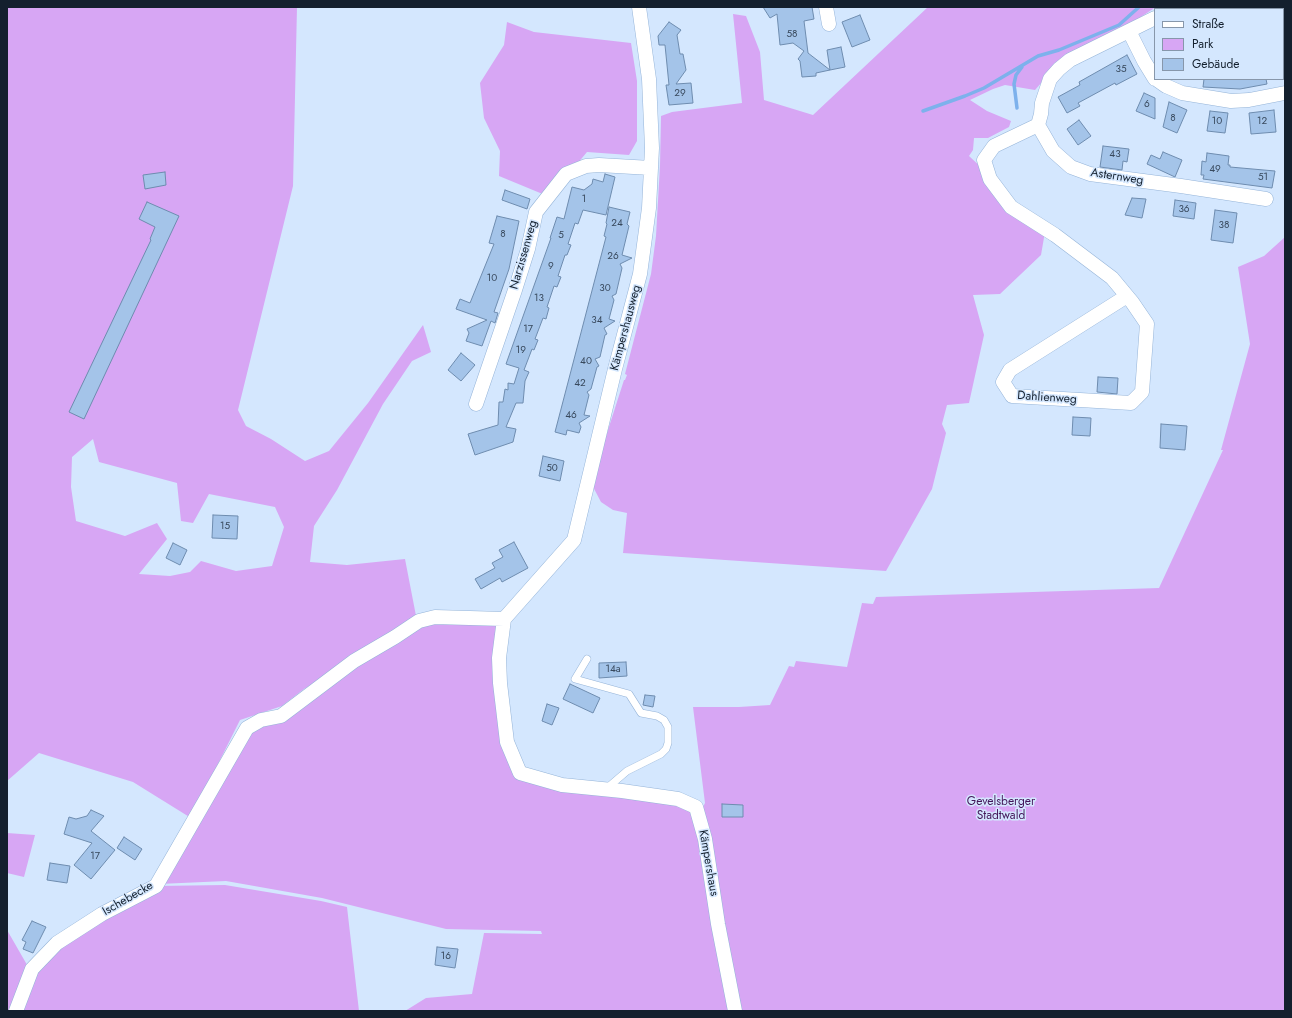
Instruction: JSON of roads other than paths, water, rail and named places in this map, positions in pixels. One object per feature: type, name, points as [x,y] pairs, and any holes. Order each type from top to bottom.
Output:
[{"type":"street","name":"Kämpershausweg","points":[[504,619],[574,540],[615,369],[640,274],[646,237],[651,168],[649,79],[639,7]]},
{"type":"street","points":[[826,7],[829,24]]},
{"type":"street","points":[[1038,124],[1050,79],[1059,69],[1070,60],[1154,18]]},
{"type":"street","points":[[1129,31],[1154,77]]},
{"type":"street","points":[[1157,80],[1182,93],[1205,98],[1231,101],[1249,100],[1285,93]]},
{"type":"street","name":"Asternweg","points":[[1038,124],[1053,151],[1071,166],[1090,174],[1266,199]]},
{"type":"street","name":"Dahlienweg","points":[[1038,124],[994,146],[984,160],[990,179],[1011,207],[1055,235],[1112,278],[1127,296],[1147,324],[1142,392],[1131,404],[1012,396],[1003,382],[1010,370],[1127,296]]},
{"type":"street","name":"Narzissenweg","points":[[476,404],[528,249],[536,212],[566,174],[586,166],[599,165],[651,168]]},
{"type":"street","name":"Ischebecke","points":[[16,1011],[32,970],[57,943],[102,914],[156,886],[247,728],[261,720],[280,716],[354,661],[419,621],[435,617],[504,619]]},
{"type":"street","name":"Kämpershaus","points":[[504,619],[499,658],[500,683],[507,742],[520,773],[562,785],[622,791],[678,799],[696,807],[705,839],[718,924],[735,1011]]},
{"type":"lane","points":[[587,659],[575,679],[629,694],[641,712],[657,716],[664,720],[668,727],[668,743],[666,749],[661,754],[627,771],[605,790]]},
{"type":"waterway","points":[[923,111],[984,88],[1038,56],[1059,50],[1119,25],[1139,7]]},
{"type":"waterway","points":[[1017,108],[1014,84],[1016,75],[1022,67]]},
{"type":"park label","name":"Gevelsberger Stadtwald","points":[[1001,809]]}]
